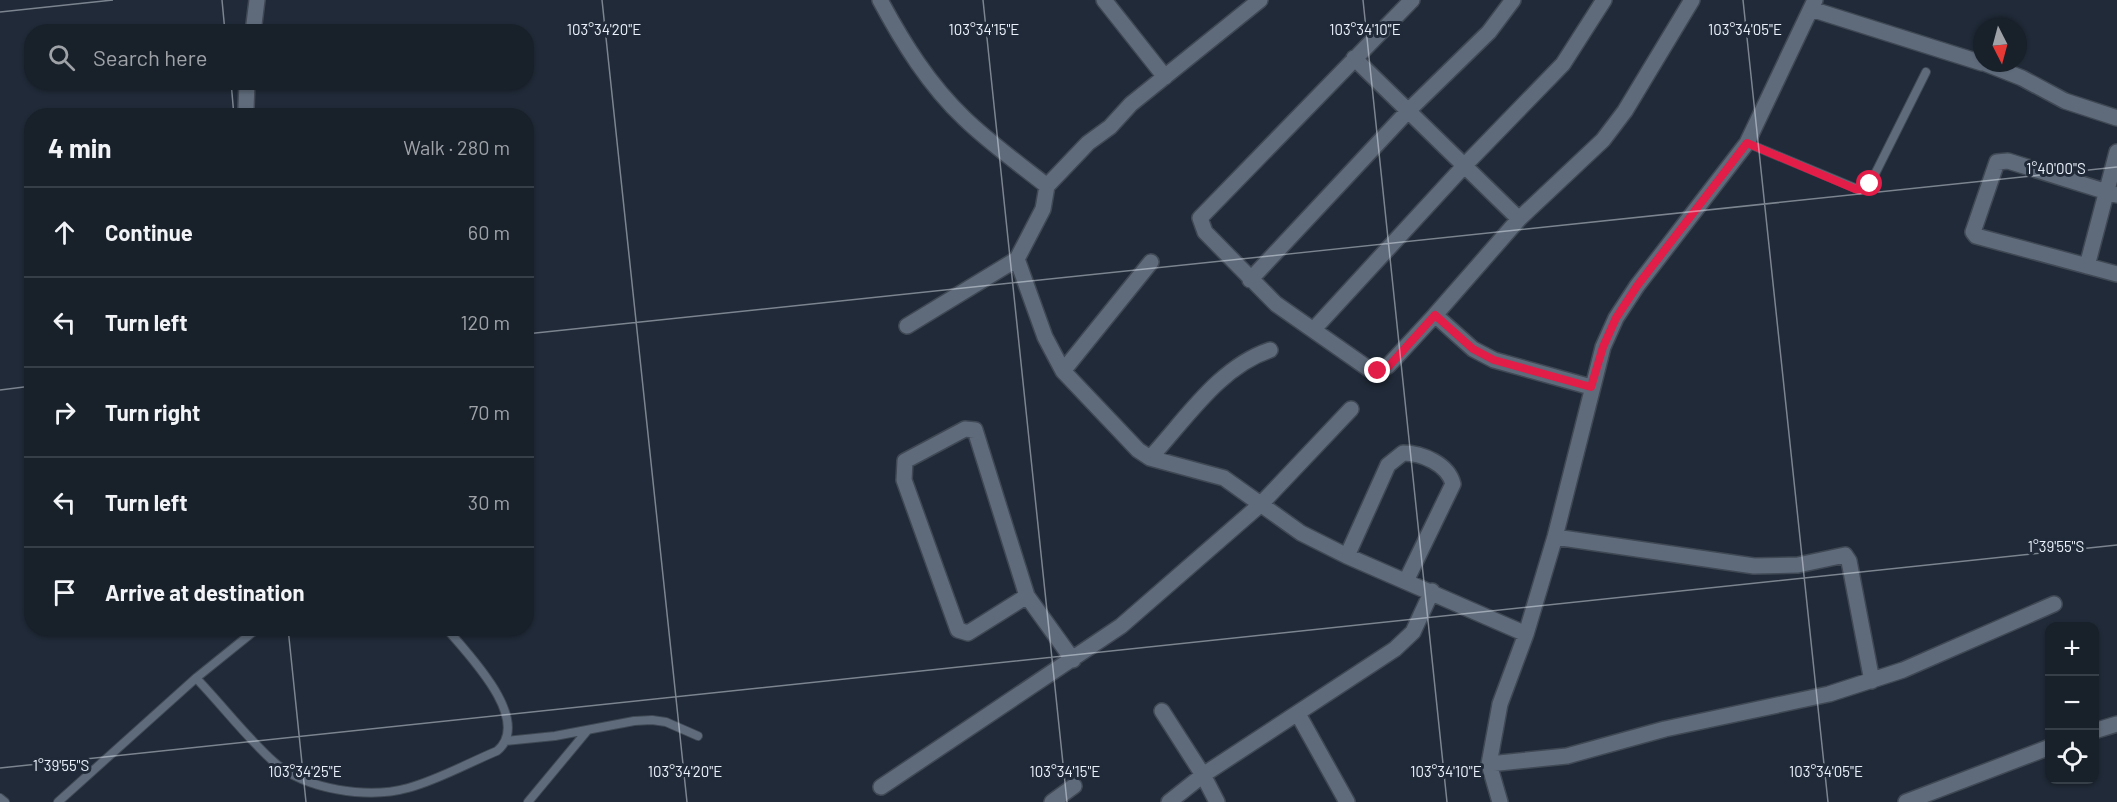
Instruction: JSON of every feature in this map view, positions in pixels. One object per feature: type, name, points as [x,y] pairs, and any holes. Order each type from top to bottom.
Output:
[{"type":"street","points":[[254,24],[257,0]]},
{"type":"street","points":[[880,0],[914,59],[942,95],[965,120],[1047,186]]},
{"type":"street","points":[[1104,0],[1165,76]]},
{"type":"street","points":[[907,326],[1017,259],[1043,209],[1047,186],[1088,143],[1165,76],[1260,0]]},
{"type":"street","points":[[1412,0],[1200,218],[1205,232],[1250,280],[1292,316],[1369,369],[1378,371],[1389,366],[1519,219],[1603,140],[1624,111],[1692,0]]},
{"type":"street","points":[[1250,280],[1408,111],[1489,32],[1513,0]]},
{"type":"street","points":[[1314,329],[1464,166],[1563,63],[1604,0]]},
{"type":"street","points":[[1500,802],[1489,764],[1500,704],[1526,634],[1555,537],[1591,387],[1603,347],[1616,318],[1637,286],[1747,143],[1813,4],[1973,60]]},
{"type":"street","points":[[1354,58],[1519,219]]},
{"type":"street","points":[[2006,72],[2065,101],[2117,118]]},
{"type":"street","points":[[246,108],[247,90]]},
{"type":"street","points":[[2086,266],[2112,193],[2117,152]]},
{"type":"street","points":[[2112,193],[2008,161],[1997,162],[1973,230],[1976,236],[2117,274]]},
{"type":"street","points":[[1017,259],[1045,337],[1063,371],[1138,450],[1150,458],[1224,478],[1300,533],[1347,556],[1432,591],[1526,634]]},
{"type":"street","points":[[1063,371],[1151,262]]},
{"type":"street","points":[[1435,315],[1473,349],[1494,360],[1591,387]]},
{"type":"street","points":[[1150,458],[1227,374],[1249,357],[1270,350]]},
{"type":"street","points":[[881,787],[1121,626],[1261,504],[1351,409]]},
{"type":"street","points":[[1027,596],[968,633],[958,630],[904,480],[905,461],[965,429],[975,430],[1027,596],[1073,660]]},
{"type":"street","points":[[1347,556],[1388,465],[1402,453],[1412,453],[1443,466],[1450,474],[1453,484],[1406,581]]},
{"type":"street","points":[[1555,537],[1754,566],[1798,565],[1845,555],[1849,561],[1872,681]]},
{"type":"street","points":[[1169,802],[1203,775],[1405,641],[1419,621],[1432,591]]},
{"type":"street","points":[[1489,764],[1567,756],[1665,729],[1829,694],[1872,681],[2054,604]]},
{"type":"street","points":[[1162,711],[1203,775],[1216,802]]},
{"type":"street","points":[[1298,714],[1347,802]]},
{"type":"street","points":[[2097,730],[2117,724]]},
{"type":"street","points":[[1906,802],[2045,749]]},
{"type":"street","points":[[1052,802],[1074,786]]},
{"type":"lane","points":[[1747,143],[1860,190],[1870,184],[1926,72]]},
{"type":"lane","points":[[58,802],[196,678],[248,636]]},
{"type":"lane","points":[[196,678],[275,762],[297,776],[332,788],[388,792],[410,788],[497,751],[505,741],[507,727],[501,701],[487,676],[453,636]]},
{"type":"lane","points":[[505,741],[652,720],[666,722],[698,736]]},
{"type":"lane","points":[[528,802],[587,731]]},
{"type":"lane","points":[[0,798],[5,802]]},
{"type":"route","points":[[1378,371],[1389,366],[1435,315],[1473,349],[1494,360],[1591,387],[1603,347],[1616,318],[1637,286],[1747,143],[1855,189],[1860,190],[1870,184]]}]
